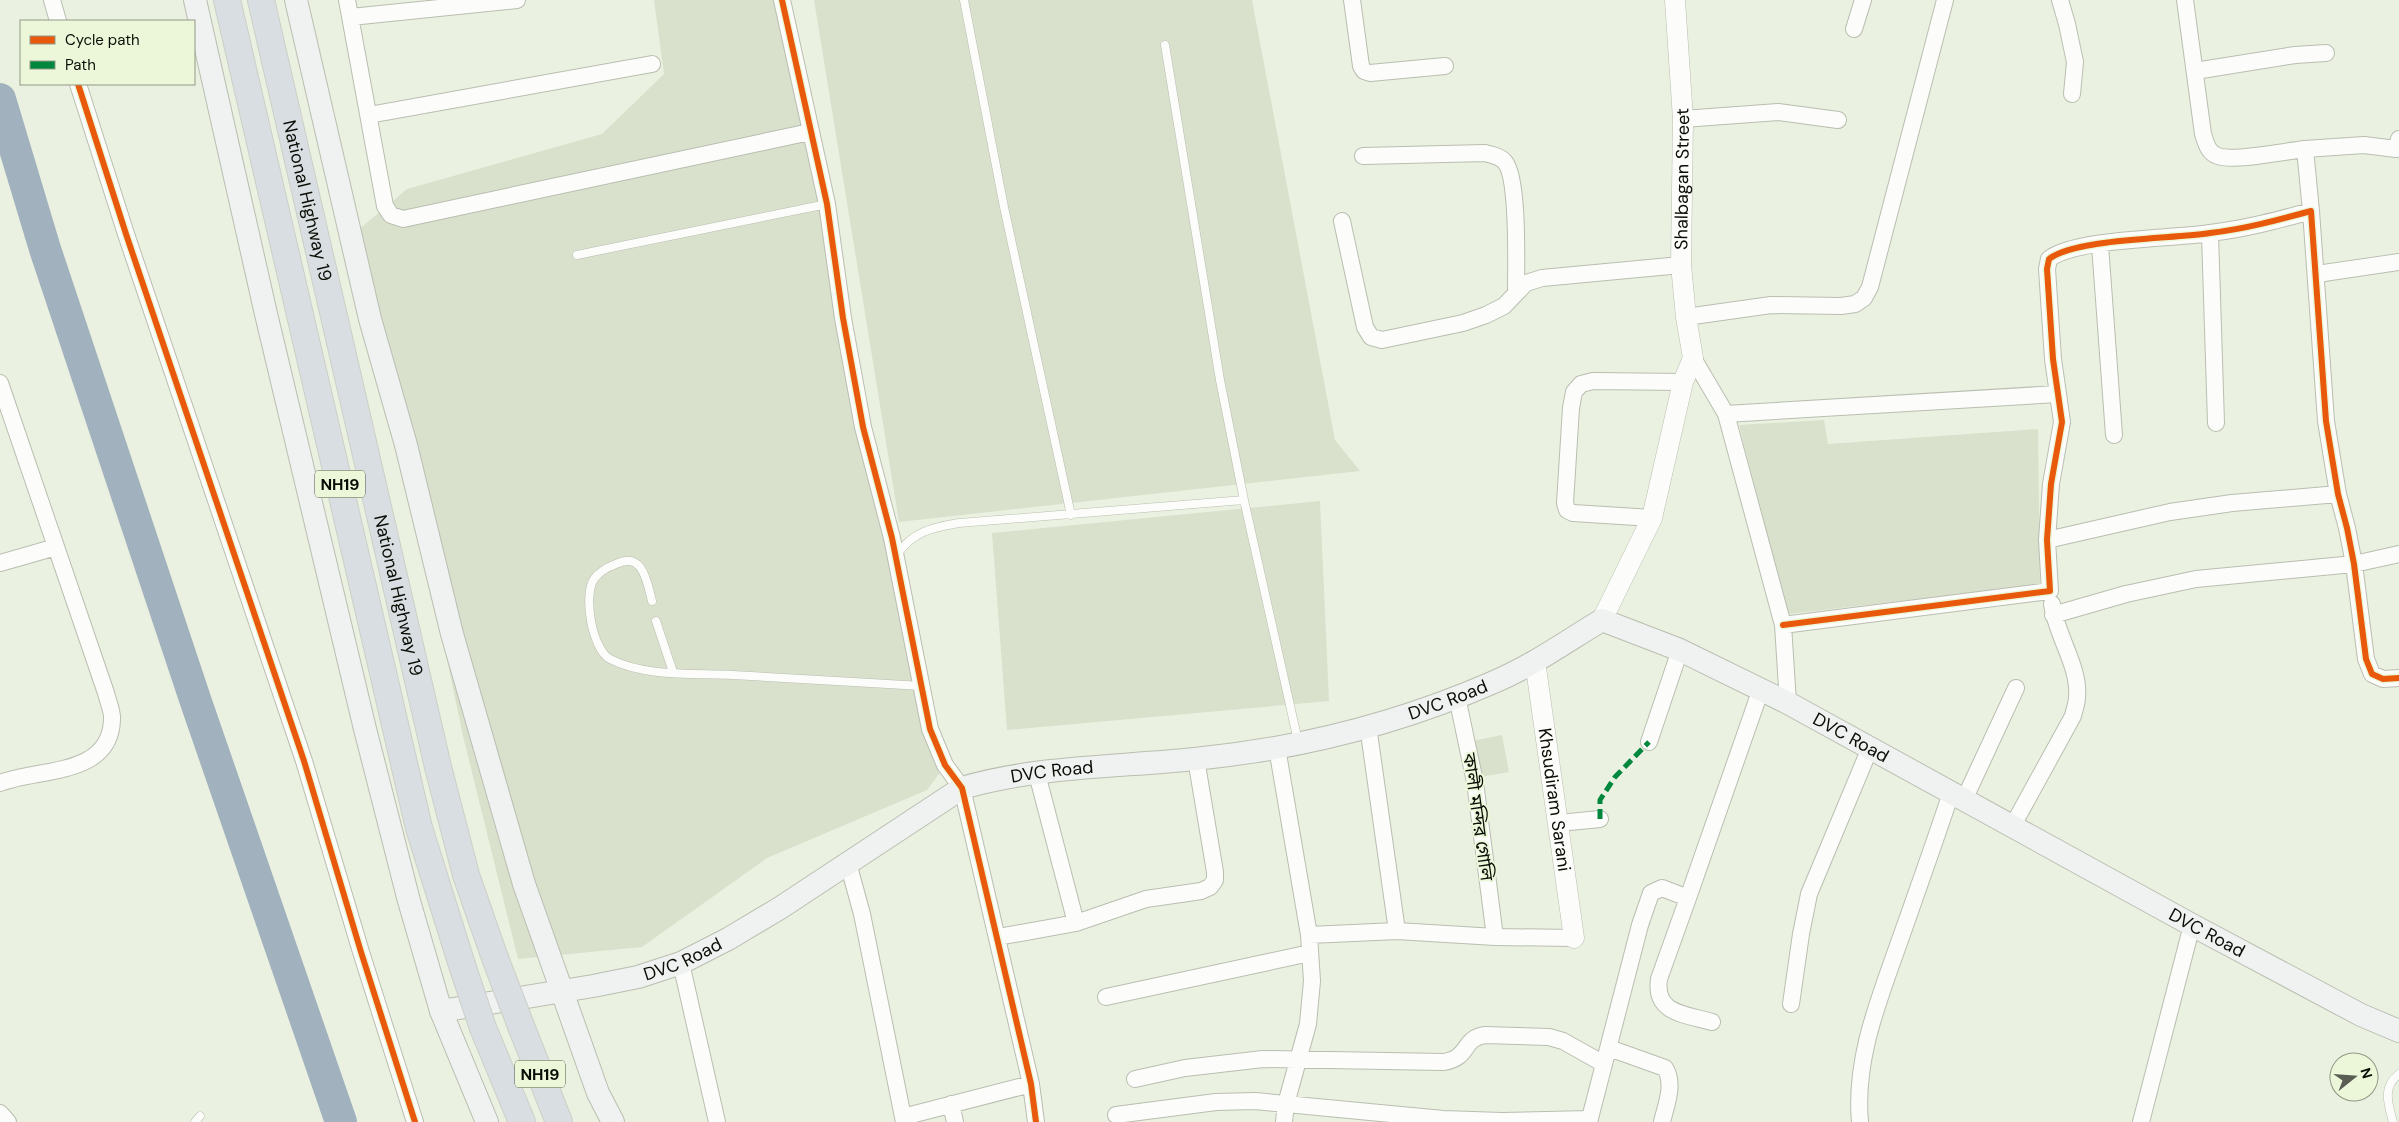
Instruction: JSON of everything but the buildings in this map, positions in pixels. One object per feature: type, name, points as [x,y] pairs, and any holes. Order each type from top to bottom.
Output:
[{"type":"highway","name":"NH19","points":[[227,0],[420,828],[483,1028],[522,1122]]},
{"type":"highway","name":"National Highway 19","points":[[261,0],[438,766],[466,875],[495,958],[560,1122]]},
{"type":"main road","points":[[195,0],[266,314],[365,729],[409,901],[442,1011],[486,1122]]},
{"type":"main road","points":[[296,0],[370,319],[406,445],[452,634],[524,884],[598,1093],[613,1122]]},
{"type":"main road","name":"DVC Road","points":[[442,1011],[638,977],[681,963],[743,930],[962,788],[990,780],[1196,759],[1288,746],[1368,726],[1424,710],[1495,682],[1535,661],[1602,620],[1680,650],[1788,703],[2192,925],[2361,1015],[2399,1031]]},
{"type":"street","points":[[52,0],[58,20]]},
{"type":"street","points":[[347,0],[385,206],[391,215],[403,218],[810,132]]},
{"type":"street","points":[[351,17],[517,0]]},
{"type":"street","points":[[782,0],[827,204],[843,318],[863,427],[896,557],[930,728],[945,765],[962,788],[1031,1084],[1036,1122]]},
{"type":"street","points":[[1352,0],[1361,66],[1364,72],[1445,66]]},
{"type":"street","name":"Shalbagan Street","points":[[1675,0],[1683,119],[1681,265],[1686,317],[1693,358]]},
{"type":"street","points":[[1854,29],[1863,0]]},
{"type":"street","points":[[1686,317],[1771,305],[1842,306],[1855,304],[1864,298],[1870,287],[1945,0]]},
{"type":"street","points":[[2060,0],[2075,62],[2072,94]]},
{"type":"street","points":[[2185,0],[2203,134],[2208,148],[2218,156],[2235,157],[2305,148],[2364,145],[2398,146]]},
{"type":"street","points":[[2195,71],[2326,53]]},
{"type":"street","points":[[369,115],[652,64]]},
{"type":"street","points":[[78,85],[126,234],[227,527],[304,761],[360,952],[415,1122]]},
{"type":"street","points":[[1683,119],[1778,112],[1838,120]]},
{"type":"street","points":[[2305,148],[2317,274],[2319,343],[2326,421],[2338,494],[2348,528],[2366,659],[2372,674],[2383,679],[2399,678]]},
{"type":"street","points":[[1363,156],[1485,153],[1498,156],[1506,163],[1511,176],[1515,222],[1516,292]]},
{"type":"street","points":[[2012,827],[2073,716],[2078,697],[2075,675],[2053,615],[2050,591],[2047,540],[2051,484],[2062,422],[2057,394],[2047,269],[2049,259],[2056,254],[2100,244],[2210,234],[2311,211]]},
{"type":"street","points":[[1342,221],[1365,327],[1371,337],[1382,340],[1463,323],[1486,315],[1504,306],[1526,283],[1542,278],[1681,265]]},
{"type":"street","points":[[2210,234],[2216,422]]},
{"type":"street","points":[[2100,244],[2114,435]]},
{"type":"street","points":[[2317,274],[2399,262]]},
{"type":"street","points":[[1602,620],[1652,518],[1683,382],[1693,358]]},
{"type":"street","points":[[1693,358],[1726,414],[1783,625],[1788,703]]},
{"type":"street","points":[[1652,518],[1573,513],[1568,510],[1566,493],[1574,392],[1581,384],[1593,381],[1683,382]]},
{"type":"street","points":[[0,783],[86,762],[101,751],[110,736],[112,718],[106,693],[1,388]]},
{"type":"street","points":[[1726,414],[2057,394]]},
{"type":"street","points":[[2047,540],[2170,512],[2232,503],[2338,494]]},
{"type":"street","points":[[0,563],[56,547]]},
{"type":"street","points":[[2053,615],[2126,594],[2196,579],[2354,564],[2399,554]]},
{"type":"street","points":[[1783,625],[2050,591]]},
{"type":"street","points":[[1649,742],[1680,650]]},
{"type":"street","name":"Khsudiram Sarani","points":[[1535,661],[1574,938]]},
{"type":"street","points":[[1860,1122],[1858,1104],[1862,1063],[1874,1016],[1958,796],[2016,688]]},
{"type":"street","points":[[1712,1022],[1671,1010],[1662,1003],[1657,992],[1659,979],[1761,690]]},
{"type":"street","name":"কালী মন্দির গোলি","points":[[1457,697],[1474,778],[1495,937]]},
{"type":"street","points":[[1368,726],[1397,931]]},
{"type":"street","points":[[1284,1122],[1286,1104],[1308,1024],[1312,981],[1309,935],[1288,746]]},
{"type":"street","points":[[1790,1004],[1809,894],[1870,748]]},
{"type":"street","points":[[998,937],[1076,923],[1146,899],[1201,891],[1210,887],[1215,880],[1215,872],[1196,759]]},
{"type":"street","points":[[1037,774],[1076,923]]},
{"type":"street","points":[[1559,824],[1600,819]]},
{"type":"street","points":[[848,863],[862,914],[904,1119],[951,1104],[1031,1084]]},
{"type":"street","points":[[1116,1115],[1216,1102],[1255,1101],[1442,1119],[1590,1121],[1651,892],[1662,888],[1688,898]]},
{"type":"street","points":[[2141,1122],[2192,925]]},
{"type":"street","points":[[1309,935],[1397,931],[1495,937],[1574,938]]},
{"type":"street","points":[[1106,997],[1310,953]]},
{"type":"street","points":[[681,963],[717,1122]]},
{"type":"street","points":[[1135,1079],[1223,1062],[1299,1058],[1444,1062],[1454,1060],[1463,1054],[1470,1041],[1476,1037],[1497,1035],[1549,1037],[1563,1041],[1604,1064]]},
{"type":"street","points":[[1609,1048],[1665,1068],[1668,1074],[1670,1089],[1662,1122]]},
{"type":"street","points":[[951,1104],[954,1122]]},
{"type":"street","points":[[0,1113],[8,1122]]},
{"type":"lane","points":[[964,0],[1002,198],[1071,515]]},
{"type":"lane","points":[[1165,44],[1202,275],[1288,746]]},
{"type":"lane","points":[[577,255],[827,204]]},
{"type":"lane","points":[[896,557],[903,545],[916,535],[935,527],[959,523],[1244,500]]},
{"type":"lane","points":[[652,601],[645,573],[639,564],[630,560],[607,568],[595,578],[589,591],[595,638],[604,656],[626,667],[672,672],[922,686]]},
{"type":"lane","points":[[656,621],[672,672]]},
{"type":"lane","points":[[2393,1122],[2388,1089],[2392,1080],[2399,1074]]},
{"type":"green space","points":[[654,0],[783,0],[858,429],[945,766],[927,790],[767,858],[642,947],[518,959],[463,736],[357,231],[407,189],[602,134],[664,74]]},
{"type":"green space","points":[[814,0],[1252,0],[1335,440],[1360,471],[899,522]]},
{"type":"green space","points":[[1824,420],[1828,444],[2038,429],[2040,585],[1788,614],[1739,425]]},
{"type":"green space","points":[[1320,501],[1329,701],[1007,730],[992,533]]},
{"type":"green space","points":[[1502,735],[1509,772],[1474,778],[1467,742]]},
{"type":"waterway","points":[[0,99],[45,249],[196,702],[341,1122]]},
{"type":"marked path","points":[[1600,819],[1600,800],[1615,777],[1649,742]]},
{"type":"cycle path","points":[[782,0],[827,204],[843,318],[863,427],[892,538],[930,729],[945,765],[962,788],[1031,1084],[1036,1122]]},
{"type":"cycle path","points":[[78,85],[126,234],[304,761],[361,952],[415,1122]]},
{"type":"cycle path","points":[[1783,625],[2050,591],[2047,540],[2051,484],[2062,422],[2053,359],[2047,269],[2049,259],[2062,252],[2080,247],[2126,240],[2223,231],[2261,224],[2311,211],[2326,421],[2338,494],[2354,564],[2366,659],[2372,674],[2383,679],[2399,678]]}]
